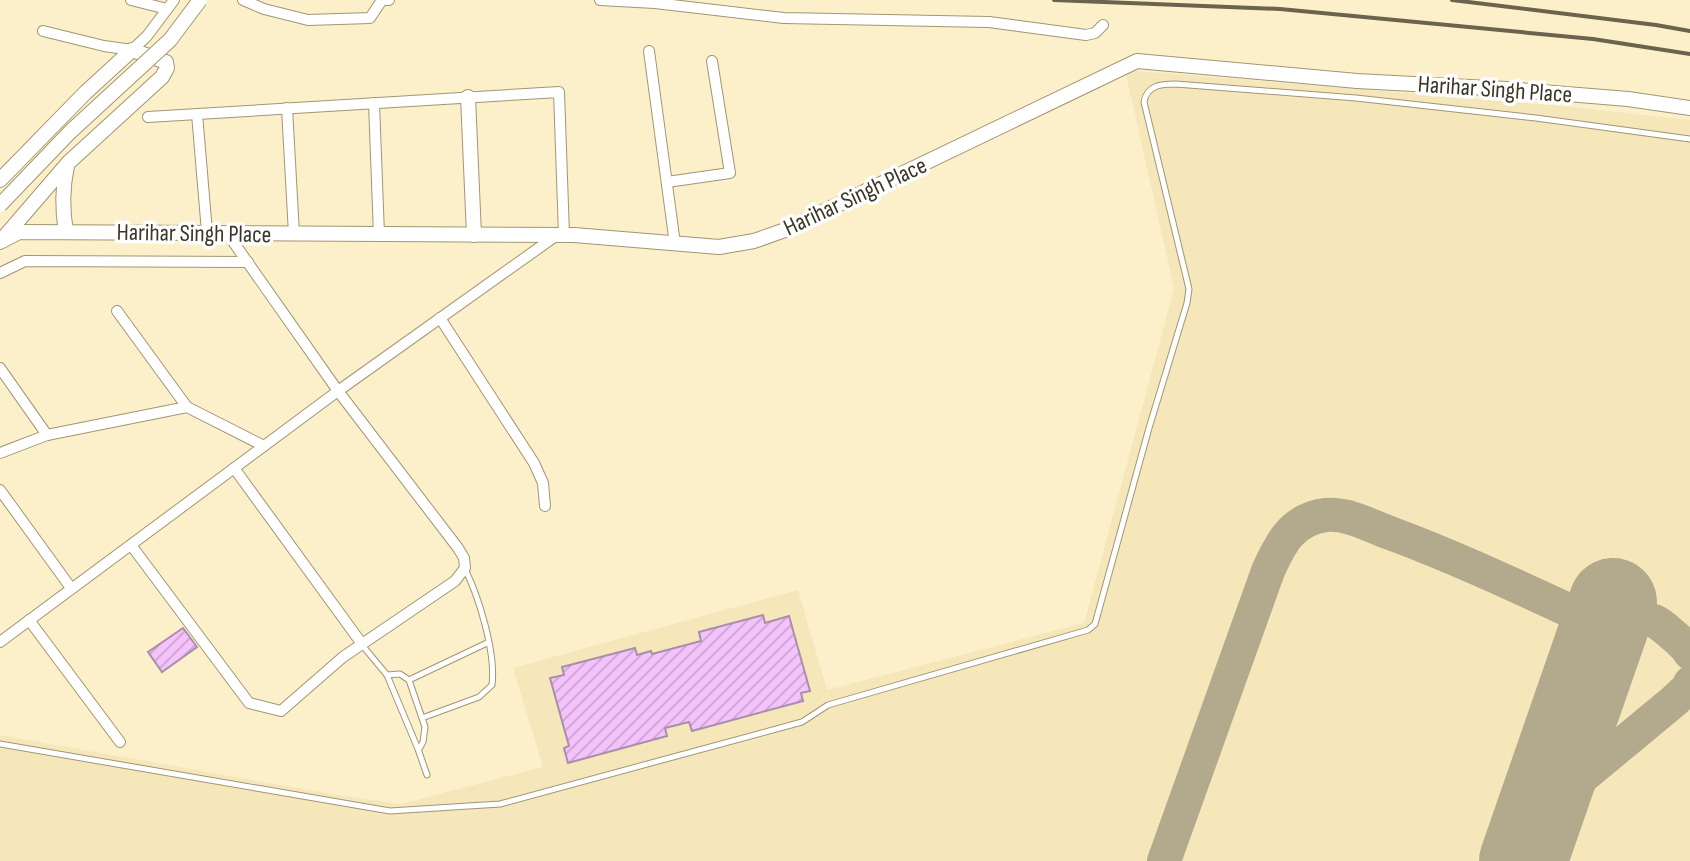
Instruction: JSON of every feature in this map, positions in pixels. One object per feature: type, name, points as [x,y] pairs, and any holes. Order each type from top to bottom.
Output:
[{"type":"street","points":[[0,180],[85,93],[147,36],[170,5],[131,0]]},
{"type":"street","points":[[0,205],[70,132],[170,40],[200,0]]},
{"type":"street","points":[[243,0],[264,9],[308,20],[370,18],[382,0],[389,0]]},
{"type":"street","points":[[600,0],[784,18],[989,22],[1086,35],[1095,33],[1103,25]]},
{"type":"street","points":[[0,242],[68,163],[162,77],[167,68],[166,62],[132,50],[43,31]]},
{"type":"street","points":[[649,51],[675,244]]},
{"type":"street","points":[[667,182],[730,173],[712,61]]},
{"type":"street","name":"Harihar Singh Place","points":[[0,242],[19,232],[207,232],[561,235],[719,247],[754,241],[785,230],[1137,61],[1357,81],[1628,99],[1690,108]]},
{"type":"street","points":[[0,642],[338,391],[561,235],[559,92],[148,117]]},
{"type":"street","points":[[468,97],[474,235]]},
{"type":"street","points":[[374,103],[379,235]]},
{"type":"street","points":[[287,108],[294,234]]},
{"type":"street","points":[[197,114],[207,232]]},
{"type":"street","points":[[66,232],[62,213],[68,163]]},
{"type":"street","points":[[131,545],[249,703],[281,711],[343,657],[455,581],[465,568],[458,548],[338,391],[227,233]]},
{"type":"street","points":[[0,273],[25,261],[248,262]]},
{"type":"street","points":[[117,311],[187,407],[264,446]]},
{"type":"street","points":[[440,318],[534,463],[543,483],[545,506]]},
{"type":"street","points":[[0,368],[47,435]]},
{"type":"street","points":[[0,453],[47,435],[187,407]]},
{"type":"street","points":[[234,468],[362,644]]},
{"type":"street","points":[[0,490],[71,588]]},
{"type":"street","points":[[29,620],[120,742]]},
{"type":"lane","points":[[0,744],[390,811],[500,804],[802,722],[837,702],[1088,630],[1095,624],[1189,289],[1144,102],[1151,88],[1160,84],[1176,84],[1356,98],[1690,139]]},
{"type":"lane","points":[[422,718],[479,697],[492,685],[488,642],[476,591],[465,568]]},
{"type":"lane","points":[[409,680],[488,642]]},
{"type":"lane","points":[[362,644],[387,675],[427,775]]},
{"type":"lane","points":[[387,675],[400,674],[409,680],[422,718],[424,737],[418,749]]},
{"type":"shaded area","points":[[1125,70],[1563,106],[1690,120],[1690,861],[0,861],[0,735],[401,804],[543,767],[513,668],[798,590],[827,690],[1084,623],[1174,289]]},
{"type":"building","points":[[763,615],[765,623],[789,616],[810,691],[801,693],[803,701],[692,731],[689,722],[665,728],[667,736],[568,763],[564,748],[569,746],[550,678],[564,675],[562,667],[635,648],[637,655],[651,651],[652,654],[701,641],[699,632]]},
{"type":"building","points":[[183,628],[197,647],[162,672],[148,652]]},
{"type":"taxiway","points":[[1164,861],[1268,571],[1283,542],[1304,522],[1326,515],[1359,521],[1471,566],[1603,626]]},
{"type":"taxiway","points":[[1569,729],[1564,692],[1568,656],[1574,646],[1594,630],[1631,618],[1654,621],[1690,653]]},
{"type":"taxiway","points":[[1534,830],[1569,788],[1674,701],[1690,683]]},
{"type":"runway","points":[[1523,861],[1613,602]]},
{"type":"railway","points":[[1054,0],[1280,9],[1593,39],[1690,54]]},
{"type":"railway","points":[[1452,0],[1690,31]]}]
